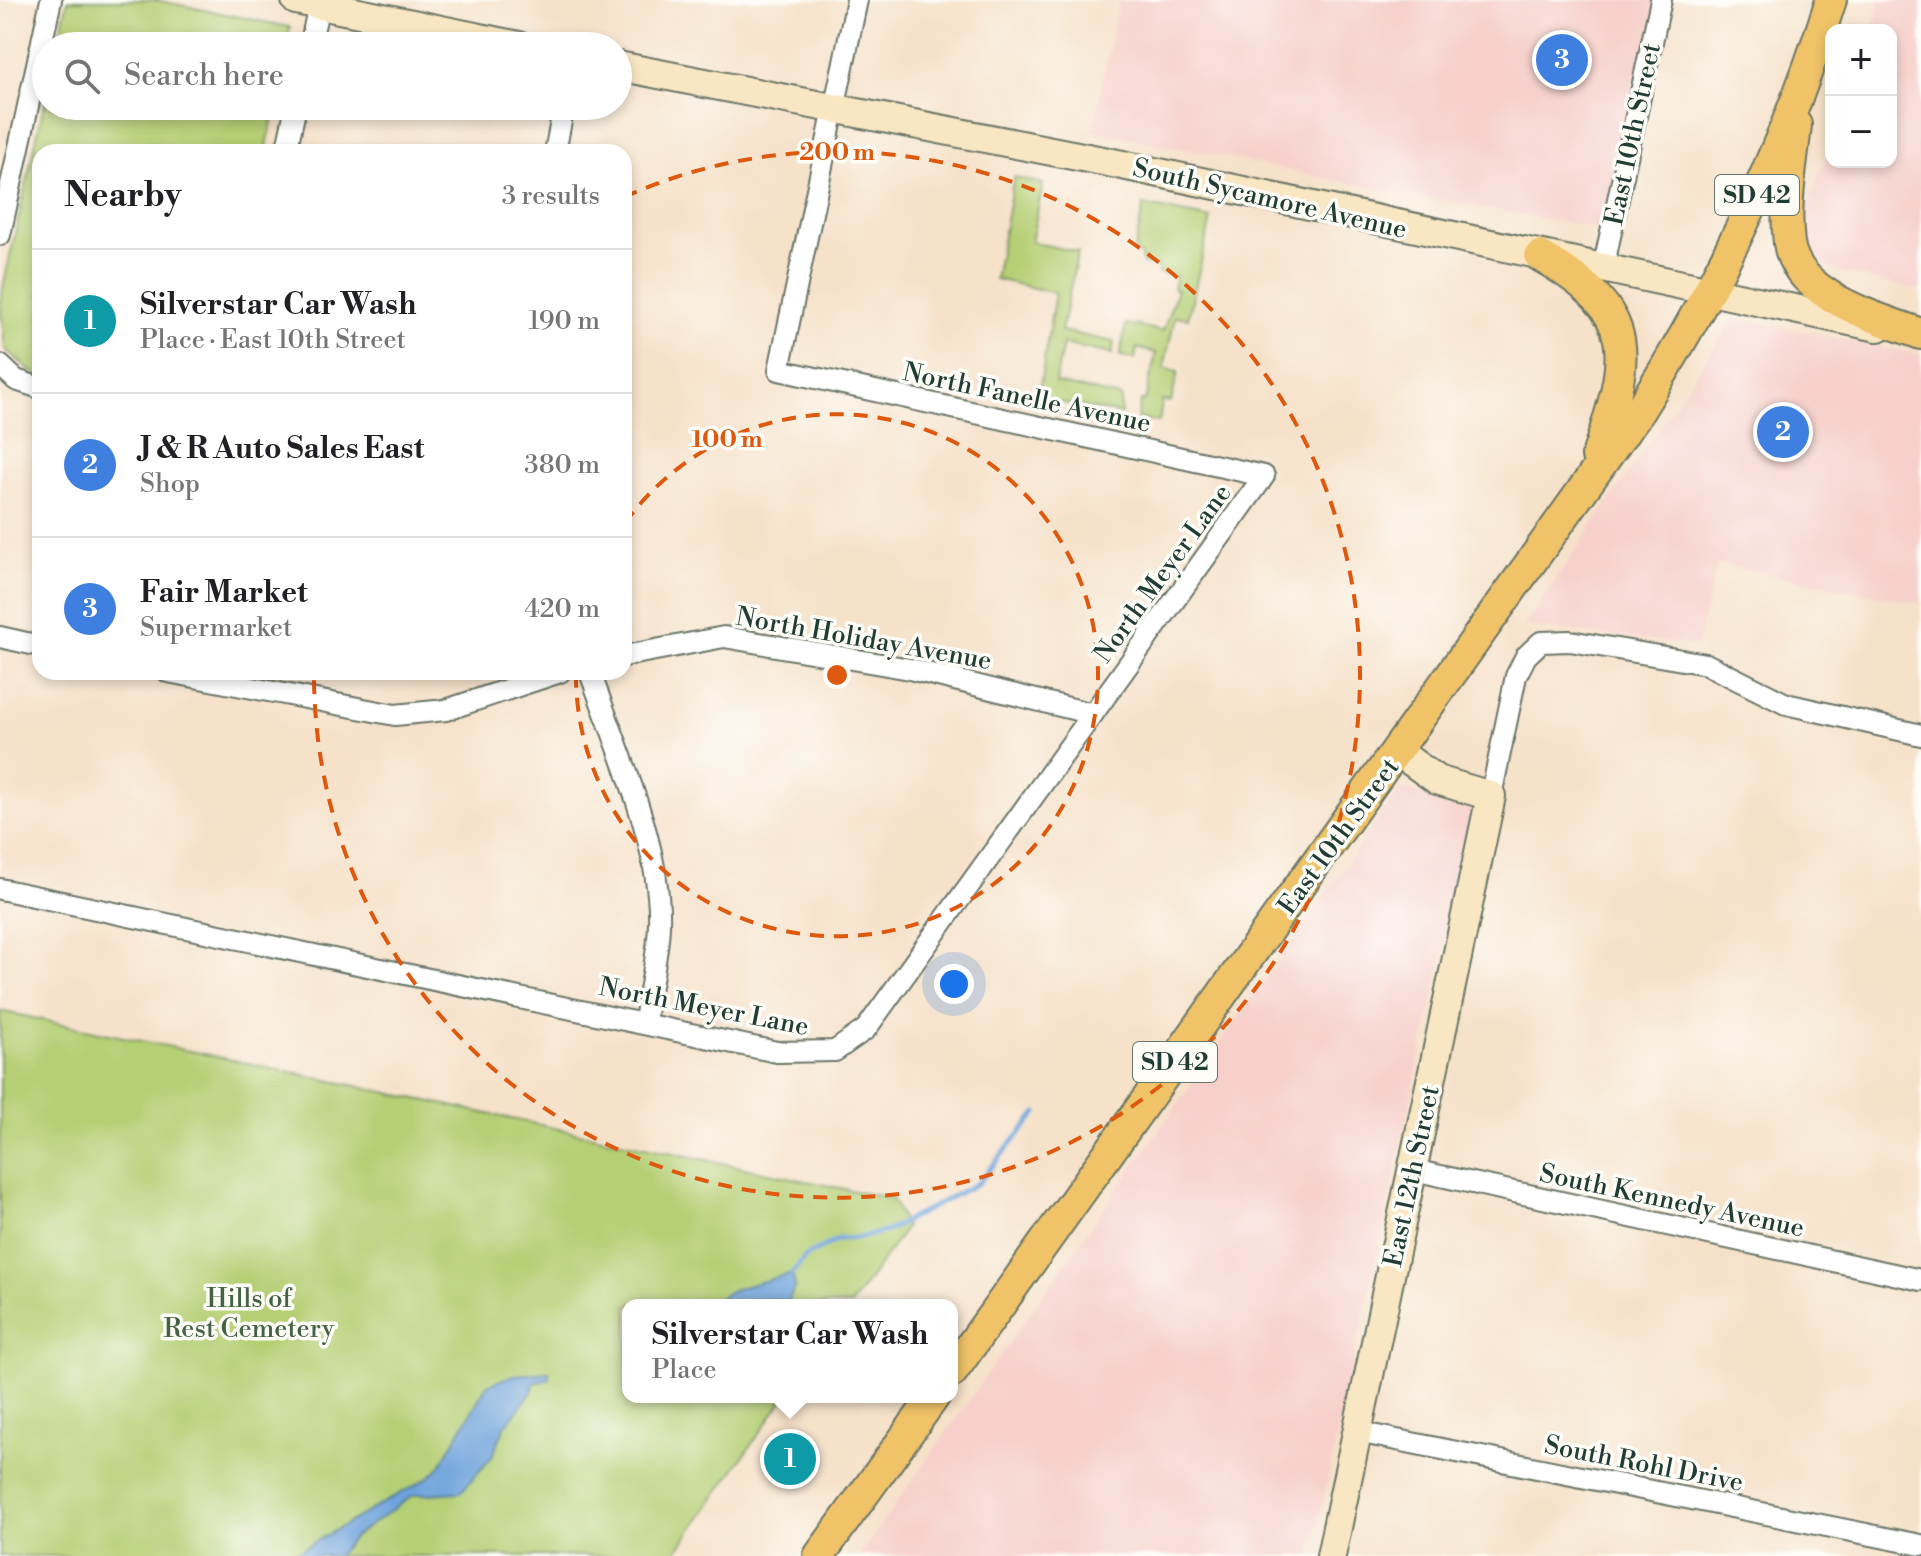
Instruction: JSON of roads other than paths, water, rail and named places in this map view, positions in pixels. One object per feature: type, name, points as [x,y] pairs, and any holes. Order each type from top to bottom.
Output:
[{"type":"main road","name":"SD 42","points":[[1710,291],[1745,221],[1798,96],[1831,0]]},
{"type":"main road","points":[[307,2],[452,32]]},
{"type":"main road","name":"South Sycamore Avenue","points":[[632,69],[1113,163],[1921,335]]},
{"type":"main road","points":[[1798,96],[1789,246],[1805,275],[1843,305],[1921,335]]},
{"type":"main road","points":[[1540,256],[1577,279],[1608,308]]},
{"type":"main road","points":[[1588,485],[1614,404],[1622,366],[1619,334],[1608,308],[1603,269]]},
{"type":"main road","name":"East 10th Street","points":[[958,1364],[1588,485],[1655,388],[1710,291]]},
{"type":"main road","points":[[1398,752],[1437,780],[1491,796]]},
{"type":"main road","name":"East 12th Street","points":[[1331,1556],[1491,796]]},
{"type":"main road","points":[[819,1556],[930,1403]]},
{"type":"street","points":[[44,32],[51,0]]},
{"type":"street","points":[[834,110],[857,0]]},
{"type":"street","name":"East 10th Street","points":[[1603,269],[1661,0]]},
{"type":"street","points":[[307,2],[309,32]]},
{"type":"street","points":[[0,235],[32,88]]},
{"type":"street","name":"North Fanelle Avenue","points":[[834,110],[779,370],[1264,476]]},
{"type":"street","points":[[288,144],[293,120]]},
{"type":"street","points":[[557,144],[561,120]]},
{"type":"street","points":[[0,365],[16,380],[32,385]]},
{"type":"street","name":"North Meyer Lane","points":[[0,889],[799,1054],[835,1051],[850,1043],[884,1007],[1264,476]]},
{"type":"street","points":[[0,637],[32,644]]},
{"type":"street","name":"North Holiday Avenue","points":[[632,654],[724,637],[910,669],[1093,714]]},
{"type":"street","name":"East 12th Street","points":[[1491,796],[1516,676],[1526,656],[1541,642],[1570,641],[1706,664],[1786,704],[1921,735]]},
{"type":"street","points":[[210,680],[395,715],[446,710],[536,680]]},
{"type":"street","points":[[593,680],[651,851],[655,872],[659,925],[645,1022]]},
{"type":"street","name":"South Kennedy Avenue","points":[[1413,1170],[1921,1280]]},
{"type":"street","name":"South Rohl Drive","points":[[1357,1432],[1921,1545]]},
{"type":"water","points":[[792,1273],[795,1286],[789,1299],[718,1299],[732,1290]]},
{"type":"water","points":[[549,1372],[550,1379],[534,1383],[532,1392],[505,1426],[492,1457],[461,1492],[414,1495],[355,1536],[337,1556],[290,1556],[429,1477],[440,1466],[487,1385],[514,1375]]},
{"type":"waterway","points":[[792,1273],[806,1256],[839,1239],[887,1231],[978,1183],[1037,1113]]},
{"type":"place","name":"Fair Market","points":[[1562,60]]},
{"type":"place","name":"J & R Auto Sales East","points":[[1783,432]]},
{"type":"place","name":"Silverstar Car Wash","points":[[790,1459]]},
{"type":"park label","name":"Hills of Rest Cemetery","points":[[249,1313]]}]
